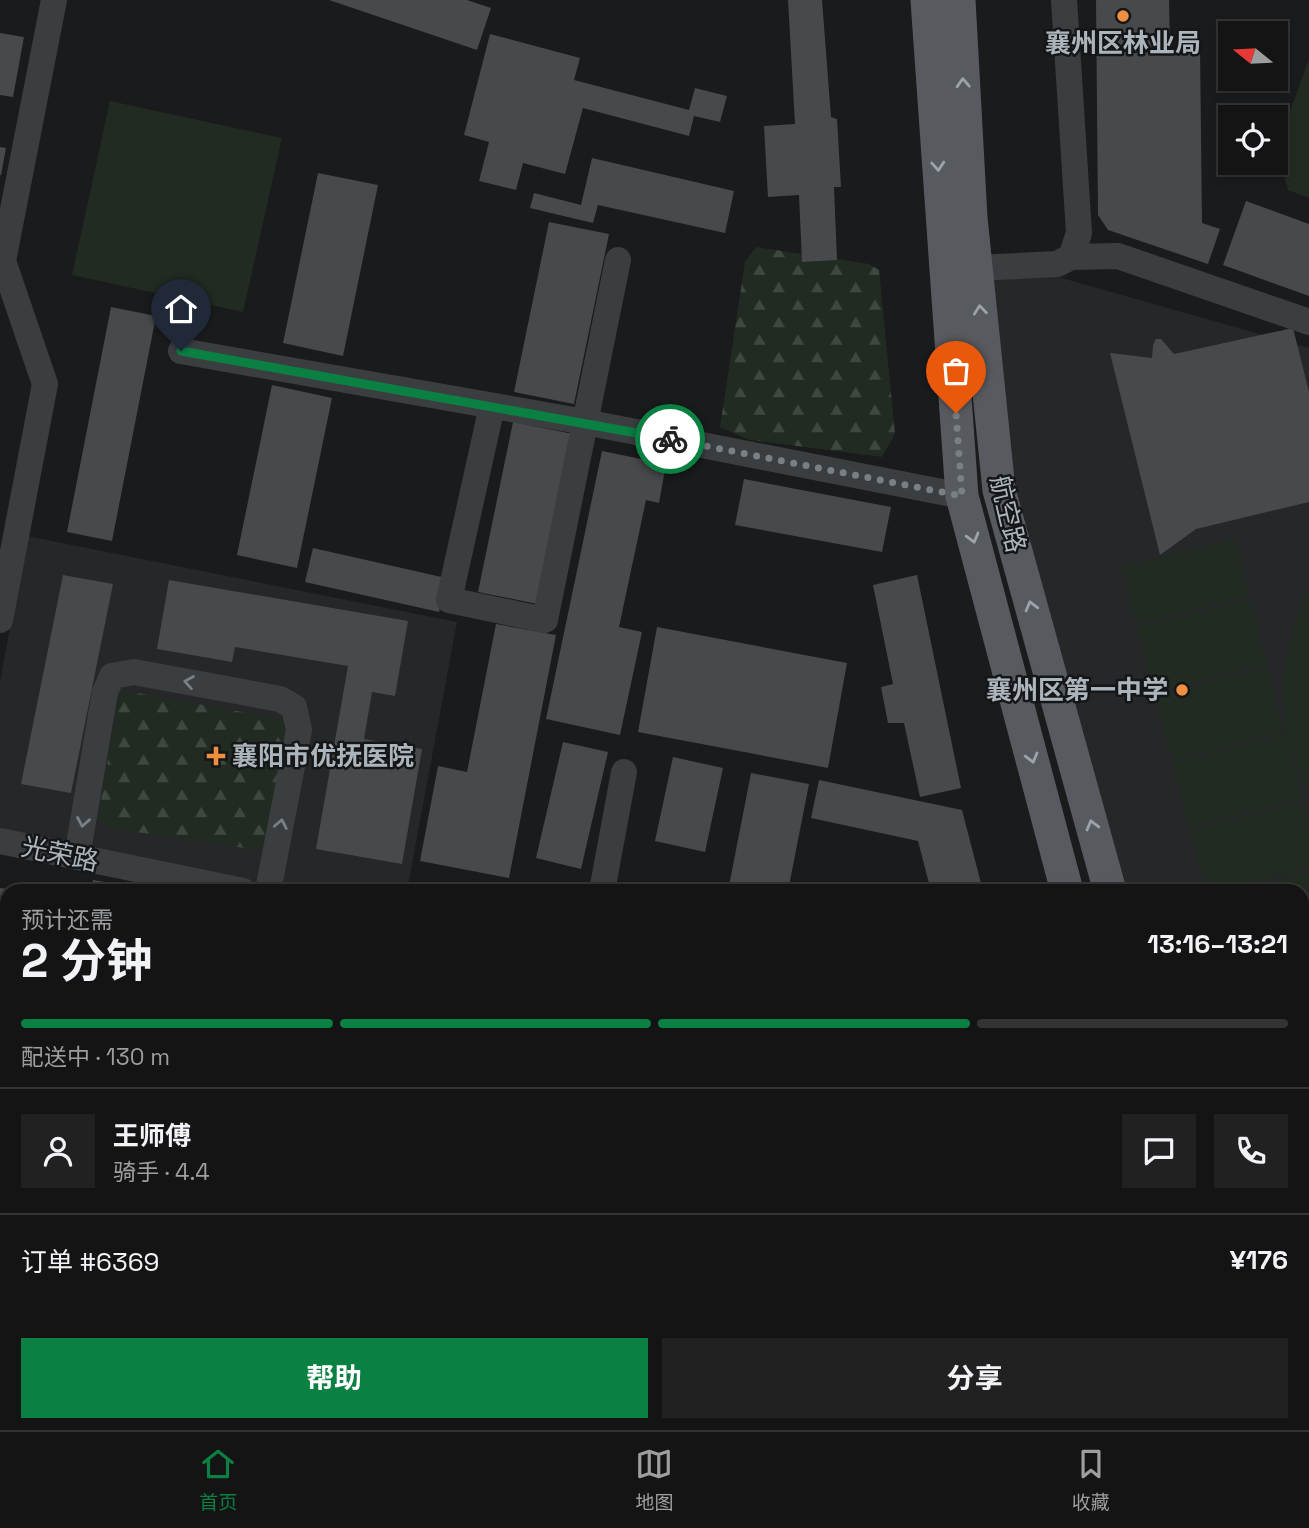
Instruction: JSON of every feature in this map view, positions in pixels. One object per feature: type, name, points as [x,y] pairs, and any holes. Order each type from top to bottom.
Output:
[{"type":"main road","name":"航空路","points":[[927,0],[962,496],[1065,884]]},
{"type":"main road","name":"航空路","points":[[959,0],[971,218],[999,490],[1108,884]]},
{"type":"street","points":[[0,620],[46,384],[2,260],[54,0]]},
{"type":"street","points":[[1064,0],[1079,233],[1071,257]]},
{"type":"street","points":[[976,268],[1057,264],[1071,257],[1118,256],[1309,323]]},
{"type":"street","points":[[492,406],[449,600],[545,620],[618,260]]},
{"type":"street","points":[[181,351],[584,422],[962,496]]},
{"type":"street","points":[[77,857],[105,692],[112,676],[134,672],[280,699],[294,707],[299,730],[269,884]]},
{"type":"street","points":[[603,884],[624,772]]},
{"type":"street","name":"光荣路","points":[[0,841],[209,884]]},
{"type":"shaded area","name":"襄州区第一中学","points":[[974,253],[1309,348],[1309,884],[1108,884],[999,490]]},
{"type":"shaded area","name":"襄阳市优抚医院","points":[[27,536],[457,622],[408,884],[263,884],[0,830],[0,682]]},
{"type":"green space","points":[[1309,59],[1309,198],[1288,190],[1284,175],[1288,175],[1288,117]]},
{"type":"green space","points":[[110,101],[282,138],[243,312],[72,275]]},
{"type":"green space","points":[[756,247],[869,264],[879,270],[895,434],[882,457],[750,440],[720,427],[745,262]]},
{"type":"green space","points":[[1235,539],[1249,596],[1136,624],[1122,567]]},
{"type":"green space","points":[[1309,587],[1309,795],[1293,757],[1285,716],[1284,694],[1287,653]]},
{"type":"green space","points":[[1250,599],[1267,664],[1154,693],[1137,628]]},
{"type":"green space","points":[[1268,667],[1284,732],[1172,761],[1155,696]]},
{"type":"green space","points":[[126,691],[286,720],[290,727],[266,846],[258,850],[110,828],[98,819],[119,695]]},
{"type":"green space","points":[[1286,734],[1302,799],[1189,828],[1173,763]]},
{"type":"green space","points":[[1304,801],[1309,822],[1309,868],[1249,884],[1204,884],[1191,830]]},
{"type":"green space","points":[[1309,871],[1309,884],[1259,884]]},
{"type":"building","points":[[329,0],[467,0],[491,8],[477,50]]},
{"type":"building","points":[[788,0],[822,0],[831,117],[837,119],[841,187],[834,187],[837,260],[802,262],[799,195],[768,197],[764,126],[795,124]]},
{"type":"building","points":[[1096,0],[1169,0],[1170,49],[1200,49],[1202,223],[1220,229],[1208,264],[1108,230],[1098,215]]},
{"type":"building","points":[[0,33],[24,37],[13,97],[0,95]]},
{"type":"building","points":[[490,34],[580,58],[574,80],[689,110],[695,88],[727,96],[720,122],[694,116],[689,136],[583,108],[565,174],[523,163],[516,190],[479,181],[489,142],[464,135]]},
{"type":"building","points":[[0,147],[6,148],[1,175],[0,175]]},
{"type":"building","points":[[592,158],[734,191],[725,233],[598,205],[593,223],[530,208],[534,193],[581,205]]},
{"type":"building","points":[[318,173],[378,185],[343,356],[283,343]]},
{"type":"building","points":[[1246,201],[1309,224],[1309,296],[1223,265]]},
{"type":"building","points":[[549,222],[609,234],[574,404],[514,392]]},
{"type":"building","points":[[111,307],[156,316],[112,541],[67,532]]},
{"type":"building","points":[[1293,328],[1309,392],[1309,502],[1196,529],[1160,555],[1110,353],[1152,358],[1156,339],[1161,339],[1174,354]]},
{"type":"building","points":[[272,385],[332,398],[297,568],[237,555]]},
{"type":"building","points":[[513,422],[573,434],[538,604],[478,592]]},
{"type":"building","points":[[602,451],[666,464],[659,503],[646,500],[619,627],[642,632],[620,735],[546,719]]},
{"type":"building","points":[[744,479],[891,507],[882,552],[735,525]]},
{"type":"building","points":[[313,548],[446,578],[439,612],[305,582]]},
{"type":"building","points":[[63,575],[113,584],[71,793],[21,784]]},
{"type":"building","points":[[917,575],[961,788],[920,797],[904,723],[888,723],[881,687],[893,684],[873,585]]},
{"type":"building","points":[[169,580],[408,621],[395,696],[372,692],[364,739],[422,749],[402,864],[316,849],[348,666],[235,647],[232,662],[157,649]]},
{"type":"building","points":[[496,624],[556,635],[509,878],[420,861],[438,766],[467,772]]},
{"type":"building","points":[[657,627],[847,663],[828,768],[638,732]]},
{"type":"building","points":[[563,742],[608,752],[581,869],[536,858]]},
{"type":"building","points":[[673,757],[723,768],[705,852],[655,841]]},
{"type":"building","points":[[751,773],[809,784],[789,884],[729,884]]},
{"type":"building","points":[[819,780],[962,810],[981,884],[929,884],[918,841],[811,818]]},
{"type":"building","points":[[93,880],[117,884],[92,884]]},
{"type":"way so far","points":[[670,439],[962,496],[956,413]]},
{"type":"place","name":"襄州区林业局","points":[[1123,16]]},
{"type":"place","name":"襄州区第一中学","points":[[1182,690]]},
{"type":"place","name":"襄阳市优抚医院","points":[[216,756]]},
{"type":"route","points":[[181,351],[670,439]]}]
